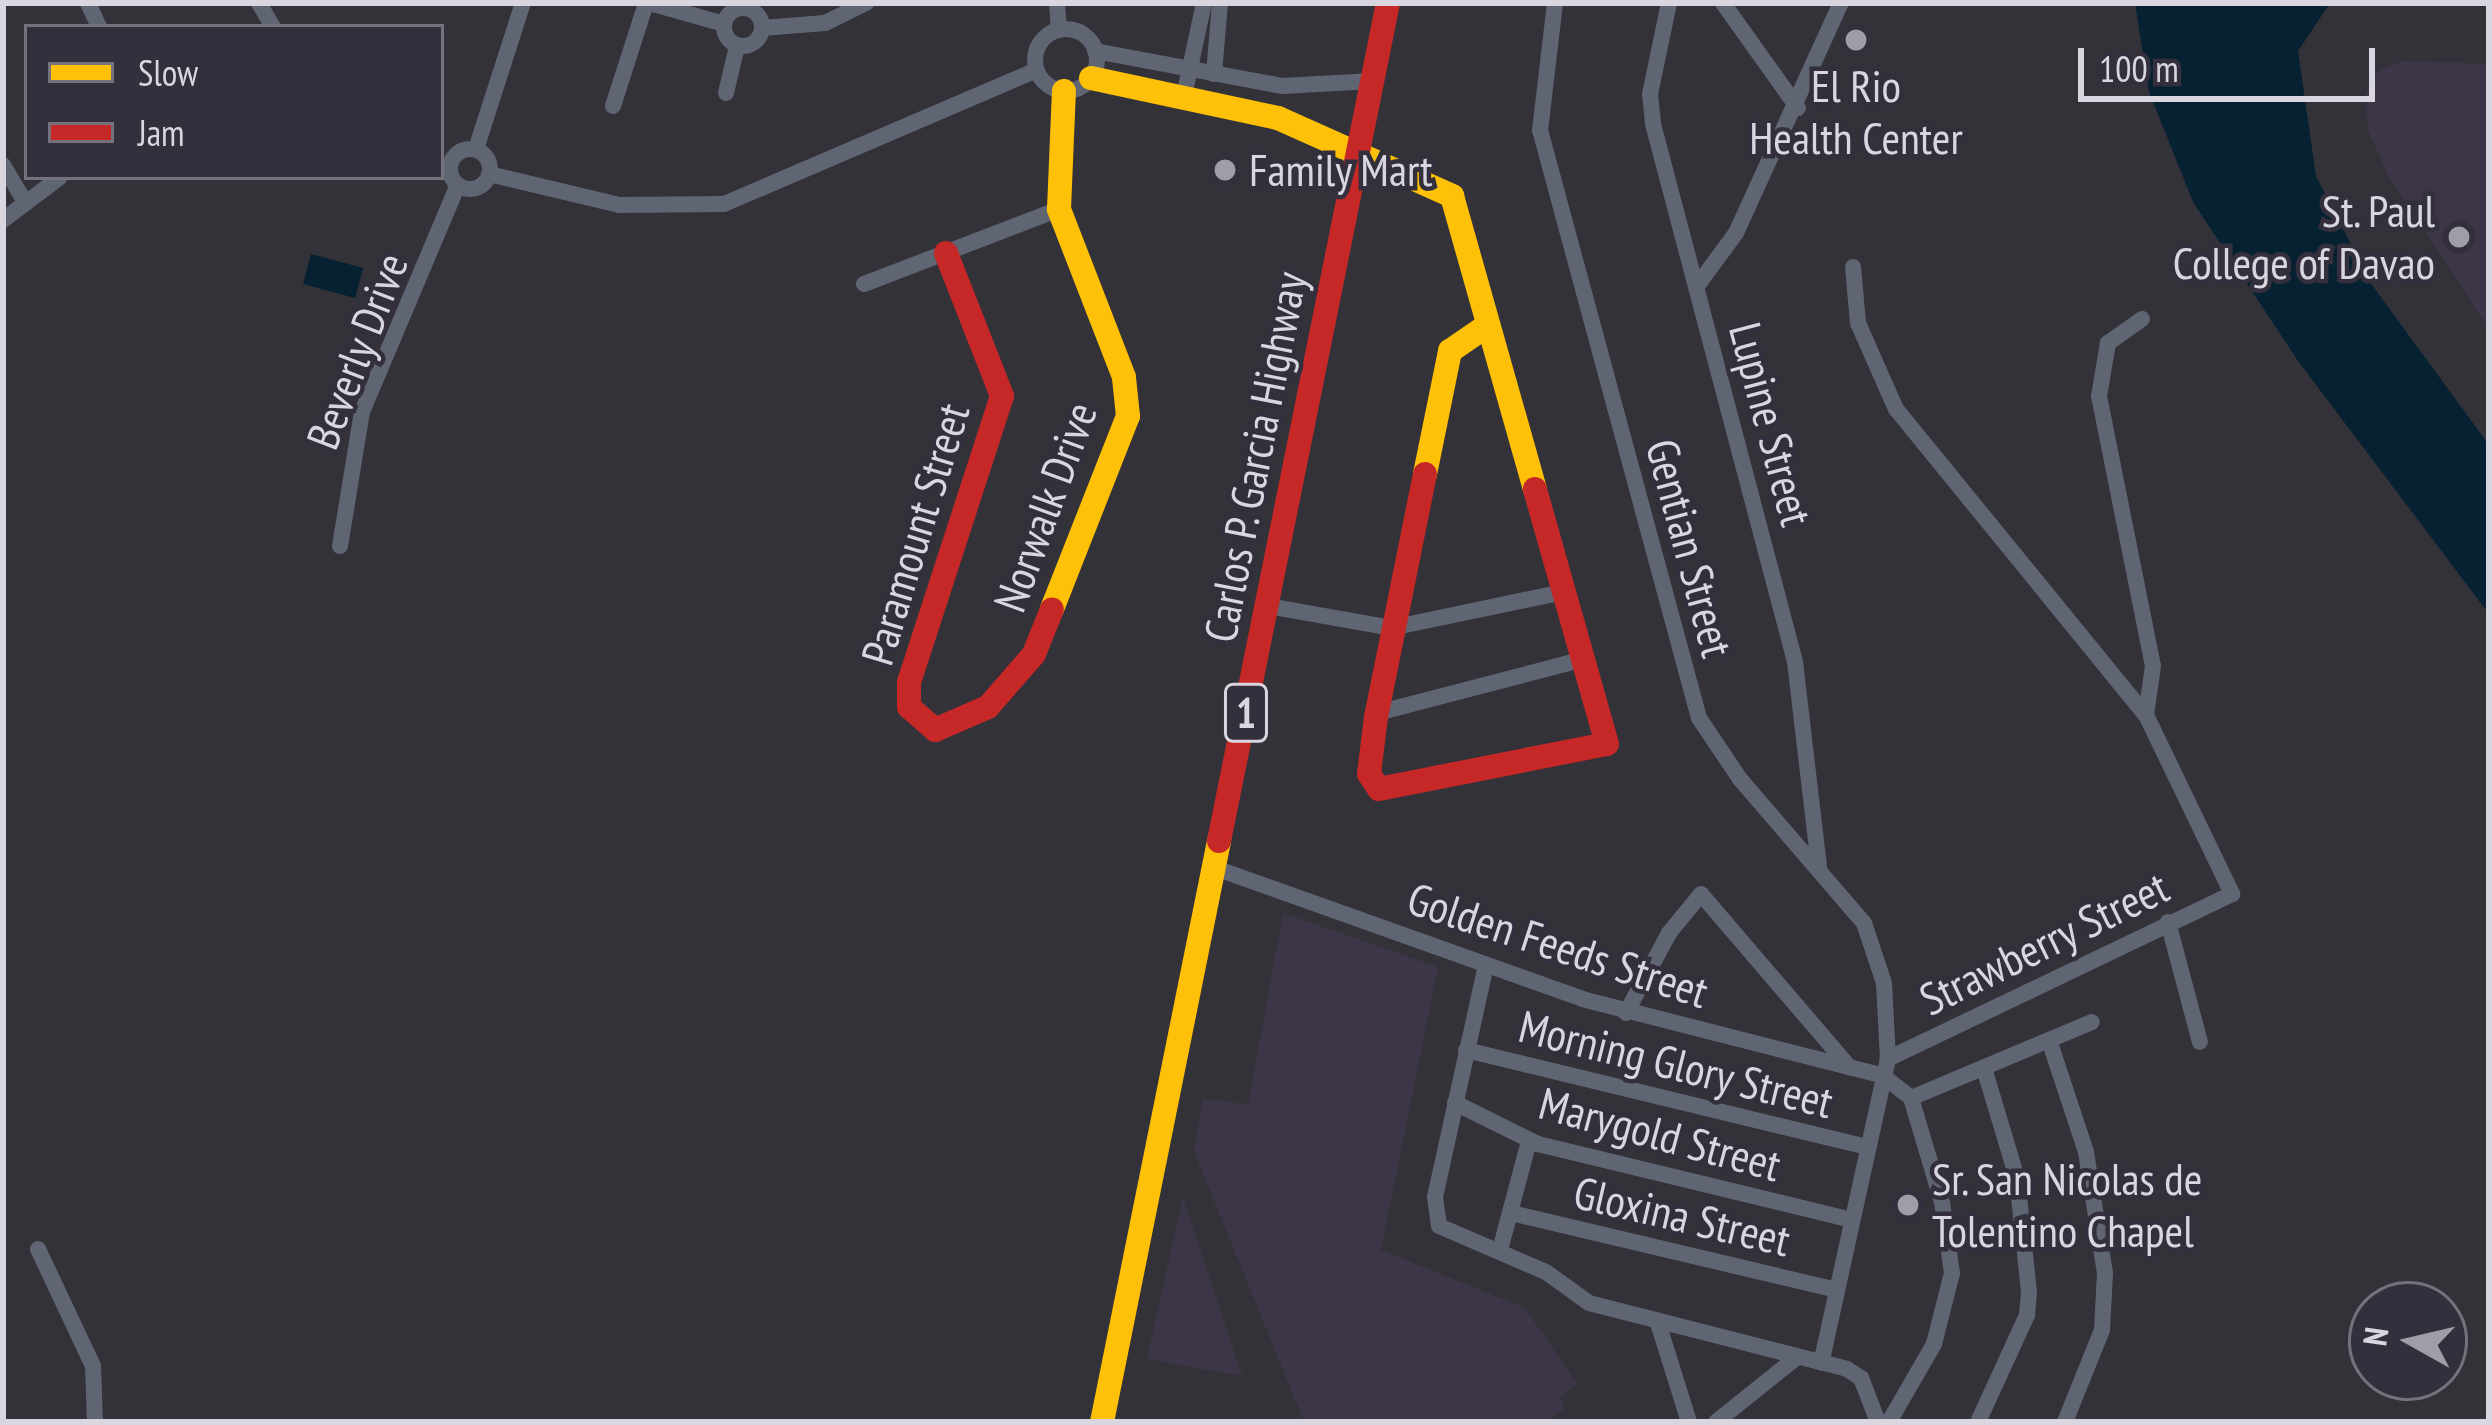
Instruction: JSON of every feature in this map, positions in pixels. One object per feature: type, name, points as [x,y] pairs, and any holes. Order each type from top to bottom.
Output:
[{"type":"main road","name":"Carlos P. Garcia Highway","points":[[1102,1422],[1388,3]]},
{"type":"main road","points":[[1091,78],[1252,110],[1451,194],[1607,744],[1379,789],[1369,774],[1377,713],[1450,351],[1488,325]]},
{"type":"main road","name":"Norwalk Drive","points":[[909,707],[926,728],[945,729],[988,707],[1021,675],[1054,615],[1128,416],[1124,377],[1059,209],[1064,91]]},
{"type":"main road","name":"Paramount Street","points":[[909,707],[925,620],[1001,411],[993,364],[946,253]]},
{"type":"street","points":[[523,3],[476,149],[489,174],[619,205],[724,203],[1037,70]]},
{"type":"street","points":[[613,106],[648,3],[724,24],[737,46],[726,92]]},
{"type":"street","points":[[762,28],[825,22],[866,3]]},
{"type":"street","points":[[1057,3],[1059,30]]},
{"type":"street","points":[[1184,96],[1204,3]]},
{"type":"street","points":[[1214,74],[1220,3]]},
{"type":"street","name":"Gentian Street","points":[[1555,3],[1540,130],[1699,718],[1740,779],[1819,868],[1873,940],[1886,1067],[1821,1363]]},
{"type":"street","name":"Lupine Street","points":[[1669,3],[1650,108],[1796,662],[1819,868]]},
{"type":"street","points":[[1723,3],[1798,108]]},
{"type":"street","points":[[1697,286],[1736,233],[1798,108],[1841,3]]},
{"type":"street","points":[[724,24],[733,11],[750,6],[762,28]]},
{"type":"street","points":[[737,46],[754,43],[762,28]]},
{"type":"street","points":[[1037,70],[1041,42],[1059,30],[1078,32],[1095,51],[1257,83],[1373,81]]},
{"type":"street","points":[[1037,70],[1064,91],[1091,78],[1095,51]]},
{"type":"street","points":[[1252,110],[1257,83]]},
{"type":"street","points":[[476,149],[446,157],[458,185],[474,189],[489,174]]},
{"type":"street","points":[[3,165],[26,202]]},
{"type":"street","points":[[3,220],[56,180]]},
{"type":"street","name":"Beverly Drive","points":[[340,546],[362,412],[458,185]]},
{"type":"street","points":[[864,284],[1059,209]]},
{"type":"street","points":[[1852,267],[1864,342],[1896,409],[2146,715]]},
{"type":"street","points":[[2141,319],[2108,343],[2099,396],[2153,666],[2146,715]]},
{"type":"street","points":[[1268,606],[1391,628],[1564,592]]},
{"type":"street","points":[[1377,713],[1581,660]]},
{"type":"street","name":"Strawberry Street","points":[[1886,1067],[2232,894],[2146,715]]},
{"type":"street","name":"Golden Feeds Street","points":[[1215,868],[1626,1013],[1850,1068],[1886,1067]]},
{"type":"street","points":[[1626,1013],[1669,933],[1701,894],[1850,1068]]},
{"type":"street","points":[[2168,922],[2200,1042]]},
{"type":"street","points":[[1486,965],[1435,1197],[1438,1226],[1500,1250],[1588,1303],[1821,1363],[1862,1378],[1878,1422]]},
{"type":"street","points":[[1911,1098],[2092,1022]]},
{"type":"street","points":[[2049,1040],[2091,1174],[2105,1286],[2096,1352],[2065,1422]]},
{"type":"street","name":"Morning Glory Street","points":[[1466,1050],[1868,1148]]},
{"type":"street","points":[[1886,1067],[1911,1098],[1942,1202],[1952,1273],[1934,1344],[1889,1422]]},
{"type":"street","points":[[1978,1422],[2027,1315],[2029,1292],[2018,1178],[1984,1068]]},
{"type":"street","name":"Marygold Street","points":[[1455,1103],[1529,1141],[1852,1220]]},
{"type":"street","points":[[1500,1250],[1529,1141]]},
{"type":"street","name":"Gloxina Street","points":[[1511,1213],[1837,1289]]},
{"type":"street","points":[[38,1249],[93,1366],[95,1422]]},
{"type":"street","points":[[1658,1323],[1689,1422]]},
{"type":"street","points":[[1716,1422],[1796,1358]]},
{"type":"shaded area","name":"St. Paul College of Davao","points":[[2401,61],[2489,64],[2489,329],[2389,177],[2368,131],[2365,96],[2376,73]]},
{"type":"shaded area","points":[[1283,913],[1438,967],[1381,1250],[1525,1308],[1577,1384],[1560,1397],[1565,1409],[1543,1422],[1304,1422],[1194,1151],[1203,1098],[1248,1105]]},
{"type":"shaded area","points":[[1183,1197],[1242,1376],[1147,1359]]},
{"type":"water","points":[[2135,3],[2330,3],[2298,51],[2316,176],[2372,285],[2489,445],[2489,614],[2298,361],[2193,202],[2149,92]]},
{"type":"water","points":[[311,254],[363,268],[355,298],[303,284]]},
{"type":"traffic: slow","points":[[1091,78],[1278,118],[1452,196],[1535,489]]},
{"type":"traffic: slow","points":[[1052,609],[1128,416],[1124,377],[1059,209],[1064,91]]},
{"type":"traffic: slow","points":[[1425,474],[1450,351],[1488,325]]},
{"type":"traffic: slow","points":[[1102,1422],[1219,841]]},
{"type":"traffic: jam","points":[[1219,841],[1388,3]]},
{"type":"traffic: jam","points":[[946,253],[1002,396],[909,682],[909,707],[935,730],[988,707],[1034,654],[1052,609]]},
{"type":"traffic: jam","points":[[1425,474],[1376,717],[1369,774],[1379,789],[1607,744],[1535,489]]},
{"type":"place","name":"El Rio Health Center","points":[[1856,40]]},
{"type":"place","name":"Family Mart","points":[[1225,170]]},
{"type":"place","name":"St. Paul College of Davao","points":[[2459,237]]},
{"type":"place","name":"Sr. San Nicolas de Tolentino Chapel","points":[[1908,1205]]}]
